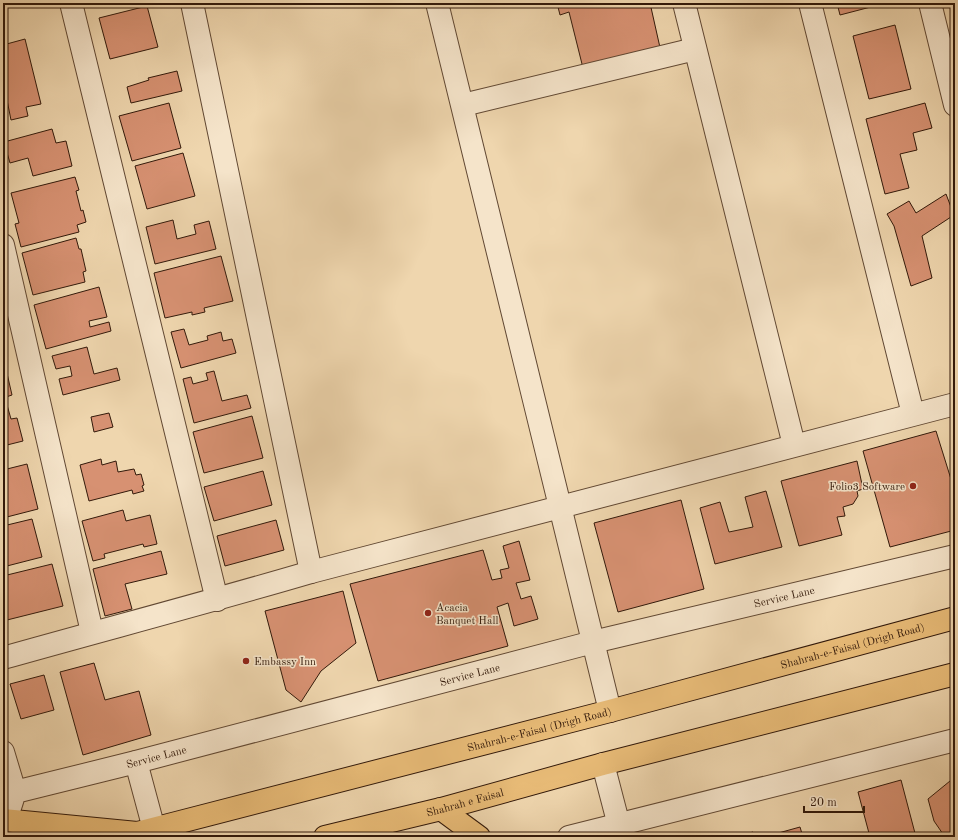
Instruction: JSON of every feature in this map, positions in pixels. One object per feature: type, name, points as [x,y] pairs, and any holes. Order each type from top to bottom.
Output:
[{"type":"main road","name":"Shahrah-e-Faisal (Drigh Road)","points":[[138,833],[610,711],[955,618]]},
{"type":"main road","points":[[603,764],[955,674]]},
{"type":"main road","name":"Shahrah e Faisal","points":[[325,837],[441,809],[603,764]]},
{"type":"main road","points":[[441,809],[479,837]]},
{"type":"main road","points":[[4,820],[138,833]]},
{"type":"street","points":[[71,3],[217,600]]},
{"type":"street","points":[[192,3],[311,572]]},
{"type":"street","points":[[437,3],[610,711]]},
{"type":"street","points":[[684,3],[794,445]]},
{"type":"street","points":[[810,3],[913,414]]},
{"type":"street","points":[[930,3],[955,105]]},
{"type":"street","points":[[463,105],[695,49]]},
{"type":"street","points":[[3,245],[92,632]]},
{"type":"street","points":[[3,658],[92,632],[217,600],[311,572],[955,404]]},
{"type":"street","name":"Service Lane","points":[[15,792],[136,762],[593,642],[955,556]]},
{"type":"street","points":[[569,837],[620,831],[955,740]]},
{"type":"street","points":[[3,752],[15,792],[4,820]]},
{"type":"street","points":[[136,762],[138,833]]},
{"type":"street","points":[[603,764],[620,831]]},
{"type":"building","points":[[557,3],[650,3],[661,52],[584,72],[569,12],[560,15]]},
{"type":"building","points":[[837,3],[886,3],[840,15]]},
{"type":"building","points":[[147,6],[158,47],[110,59],[99,18]]},
{"type":"building","points":[[895,25],[911,89],[869,99],[853,36]]},
{"type":"building","points":[[25,39],[41,104],[26,107],[28,116],[11,120],[7,100],[3,101],[3,45]]},
{"type":"building","points":[[177,71],[182,91],[131,103],[127,87],[149,80],[148,78]]},
{"type":"building","points":[[169,103],[181,148],[132,161],[119,116]]},
{"type":"building","points":[[925,103],[932,128],[913,133],[917,150],[900,154],[909,188],[885,194],[866,119]]},
{"type":"building","points":[[52,129],[56,143],[66,141],[72,166],[33,176],[28,158],[10,163],[4,142]]},
{"type":"building","points":[[183,153],[195,196],[147,209],[135,166]]},
{"type":"building","points":[[75,177],[79,190],[76,191],[81,211],[83,210],[86,222],[77,225],[79,232],[21,247],[15,224],[19,223],[11,193]]},
{"type":"building","points":[[946,194],[954,215],[922,236],[932,278],[911,286],[894,226],[887,214],[909,201],[916,213]]},
{"type":"building","points":[[173,220],[177,239],[196,234],[194,225],[209,221],[216,249],[155,264],[146,227]]},
{"type":"building","points":[[76,238],[79,249],[81,249],[86,271],[83,272],[85,282],[33,295],[22,253]]},
{"type":"building","points":[[221,256],[233,301],[204,308],[205,312],[192,315],[192,312],[165,318],[154,273]]},
{"type":"building","points":[[99,287],[107,317],[89,321],[90,327],[109,322],[111,331],[46,349],[34,305]]},
{"type":"building","points":[[184,329],[189,345],[208,340],[207,336],[221,332],[223,341],[232,339],[236,353],[181,368],[171,332]]},
{"type":"building","points":[[87,347],[94,374],[117,368],[120,380],[63,395],[59,379],[72,376],[70,366],[56,369],[52,356]]},
{"type":"building","points":[[3,369],[6,369],[12,395],[3,398]]},
{"type":"building","points":[[214,371],[222,401],[247,395],[251,408],[194,423],[183,379],[191,377],[193,384],[208,380],[206,373]]},
{"type":"building","points":[[7,405],[11,419],[17,418],[23,441],[3,446],[3,407]]},
{"type":"building","points":[[109,413],[113,427],[94,432],[91,417]]},
{"type":"building","points":[[252,416],[263,458],[204,473],[193,432]]},
{"type":"building","name":"Folio3 Software","points":[[936,431],[955,492],[955,530],[890,547],[863,451]]},
{"type":"building","points":[[101,459],[102,465],[116,461],[118,472],[134,469],[136,475],[141,474],[144,491],[133,494],[132,490],[89,501],[80,465]]},
{"type":"building","points":[[857,461],[863,489],[857,491],[858,496],[853,504],[843,507],[845,516],[837,517],[842,535],[799,546],[781,481]]},
{"type":"building","points":[[27,464],[38,509],[3,518],[3,470]]},
{"type":"building","points":[[263,471],[272,505],[214,521],[204,487]]},
{"type":"building","points":[[766,491],[782,547],[715,564],[700,508],[720,502],[729,532],[753,527],[745,497]]},
{"type":"building","points":[[681,500],[704,589],[618,612],[594,523]]},
{"type":"building","points":[[123,510],[126,521],[150,515],[157,544],[144,547],[143,544],[104,554],[105,558],[93,561],[82,521]]},
{"type":"building","points":[[32,519],[42,557],[3,567],[3,526]]},
{"type":"building","points":[[276,520],[284,550],[225,566],[217,536]]},
{"type":"building","name":"Acacia Banquet Hall","points":[[519,541],[530,580],[516,583],[521,599],[531,596],[538,619],[514,626],[508,603],[497,607],[508,646],[378,681],[350,584],[483,550],[492,580],[502,578],[500,570],[509,568],[503,546]]},
{"type":"building","points":[[161,551],[167,574],[125,584],[132,609],[105,616],[93,569]]},
{"type":"building","points":[[52,564],[63,606],[7,620],[3,605],[3,576]]},
{"type":"building","points":[[343,591],[356,643],[321,671],[301,702],[286,690],[265,611]]},
{"type":"building","points":[[94,663],[105,700],[139,691],[151,735],[83,755],[60,672]]},
{"type":"building","points":[[44,675],[54,710],[21,719],[10,684]]},
{"type":"building","points":[[901,780],[916,837],[870,837],[858,792]]},
{"type":"building","points":[[950,781],[955,788],[955,837],[945,837],[934,821],[928,799]]},
{"type":"building","points":[[800,827],[803,837],[764,837]]},
{"type":"building","points":[[753,832],[754,837],[734,837]]},
{"type":"place","name":"Folio3 Software","points":[[913,486]]},
{"type":"place","name":"Acacia Banquet Hall","points":[[428,613]]},
{"type":"place","name":"Embassy Inn","points":[[246,661]]}]
